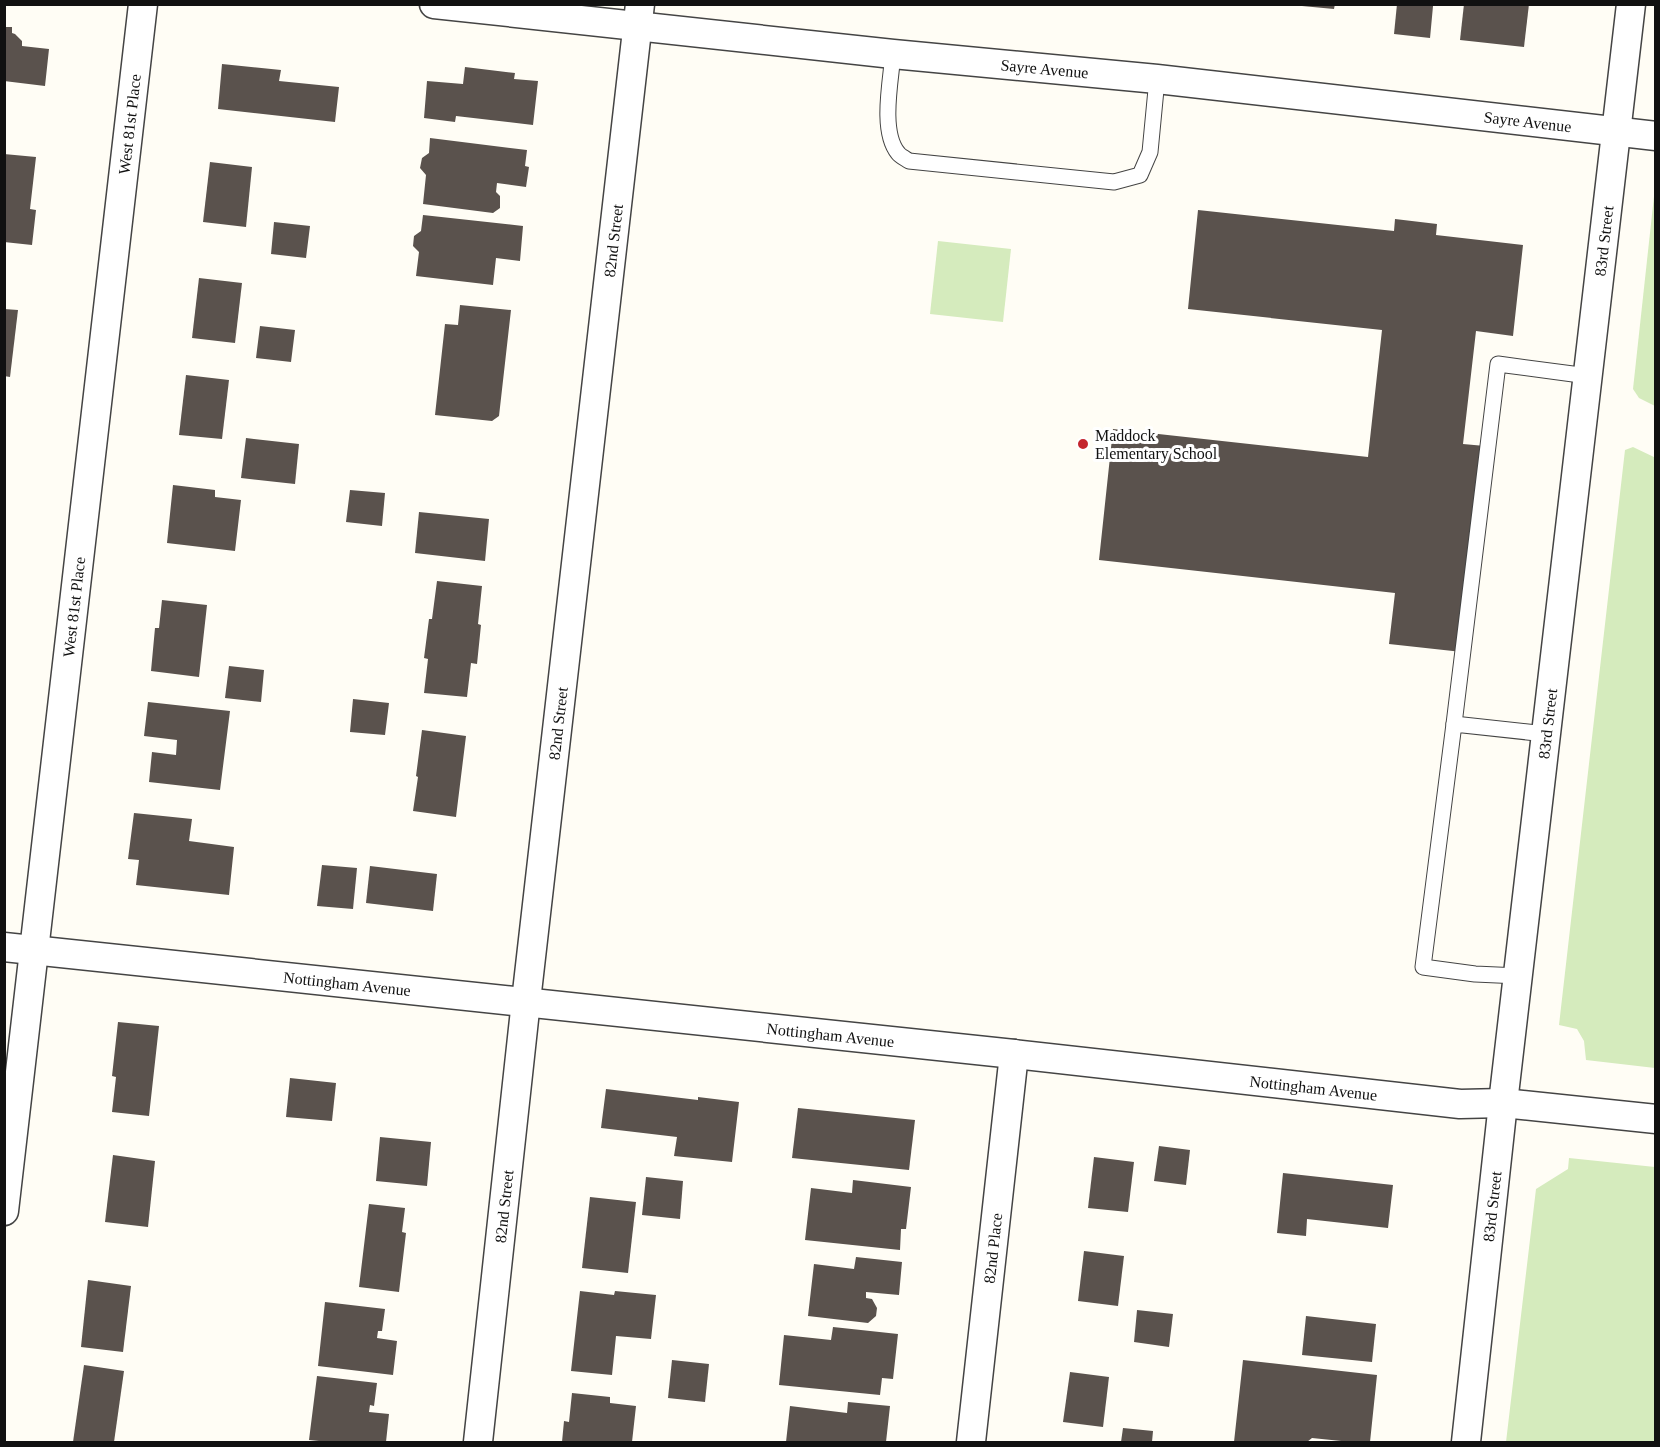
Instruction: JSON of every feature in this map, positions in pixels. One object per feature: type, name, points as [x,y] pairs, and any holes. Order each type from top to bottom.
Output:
[{"type":"street","name":"West 81st Place","points":[[4,1211],[143,4]]},
{"type":"street","name":"Sayre Avenue","points":[[434,4],[638,15],[893,54],[1157,79],[1656,136]]},
{"type":"street","name":"83rd Street","points":[[1466,1443],[1503,1103],[1631,4]]},
{"type":"street","name":"82nd Street","points":[[478,1443],[638,15]]},
{"type":"street","name":"Nottingham Avenue","points":[[4,947],[526,1001],[1460,1104],[1503,1103],[1656,1119]]},
{"type":"street","name":"82nd Place","points":[[971,1443],[1014,1054]]},
{"type":"lane","points":[[893,54],[887,117],[891,140],[898,154],[909,161],[1114,182],[1140,176],[1144,168],[1150,152],[1157,79]]},
{"type":"lane","points":[[1519,976],[1475,974],[1423,967],[1498,364],[1588,376]]},
{"type":"lane","points":[[1454,724],[1546,734]]},
{"type":"green space","points":[[1655,187],[1655,406],[1639,398],[1633,389]]},
{"type":"green space","points":[[938,241],[1011,249],[1003,322],[930,314]]},
{"type":"green space","points":[[1633,447],[1656,458],[1655,1068],[1586,1060],[1584,1041],[1577,1029],[1559,1025],[1625,450]]},
{"type":"green space","points":[[1569,1158],[1655,1167],[1655,1442],[1506,1442],[1536,1189],[1568,1169]]},
{"type":"building","points":[[1302,4],[1335,4],[1334,9],[1302,6]]},
{"type":"building","points":[[1397,4],[1433,6],[1430,38],[1394,34]]},
{"type":"building","points":[[1464,4],[1529,4],[1524,47],[1460,40]]},
{"type":"building","points":[[4,27],[12,27],[12,33],[22,41],[22,46],[49,49],[45,86],[4,81]]},
{"type":"building","points":[[222,64],[281,70],[279,81],[339,87],[335,122],[218,109]]},
{"type":"building","points":[[465,67],[515,73],[514,79],[538,81],[533,125],[456,116],[455,122],[424,118],[427,81],[463,84]]},
{"type":"building","points":[[430,138],[527,150],[525,166],[529,167],[526,187],[497,183],[496,192],[500,196],[500,208],[493,213],[423,204],[426,175],[420,168],[422,158],[429,153]]},
{"type":"building","points":[[4,154],[36,157],[30,209],[36,210],[32,245],[4,242]]},
{"type":"building","points":[[210,162],[252,167],[246,227],[203,222]]},
{"type":"building","points":[[1198,210],[1394,231],[1395,219],[1437,224],[1436,235],[1523,245],[1513,336],[1476,331],[1463,444],[1485,446],[1462,652],[1389,644],[1395,593],[1099,560],[1113,429],[1368,457],[1382,330],[1188,309]]},
{"type":"building","points":[[423,215],[523,226],[520,261],[496,258],[493,285],[416,276],[419,252],[413,246],[414,236],[421,231]]},
{"type":"building","points":[[274,222],[310,226],[306,258],[271,254]]},
{"type":"building","points":[[199,278],[242,283],[235,343],[192,338]]},
{"type":"building","points":[[460,305],[511,310],[499,416],[492,421],[435,415],[445,324],[458,325]]},
{"type":"building","points":[[4,309],[18,310],[10,377],[4,376]]},
{"type":"building","points":[[260,326],[295,330],[291,362],[256,358]]},
{"type":"building","points":[[186,375],[229,380],[222,439],[179,435]]},
{"type":"building","points":[[246,438],[299,444],[295,484],[241,478]]},
{"type":"building","points":[[173,485],[215,490],[215,497],[241,500],[235,551],[167,543]]},
{"type":"building","points":[[350,490],[385,493],[382,526],[346,522]]},
{"type":"building","points":[[419,512],[489,519],[485,561],[415,553]]},
{"type":"building","points":[[437,581],[482,586],[477,664],[471,663],[467,697],[424,693],[428,659],[424,658]]},
{"type":"building","points":[[162,600],[207,605],[199,677],[151,671],[155,628],[159,628]]},
{"type":"building","points":[[229,666],[264,670],[261,702],[225,698]]},
{"type":"building","points":[[353,699],[389,703],[385,735],[350,732]]},
{"type":"building","points":[[148,702],[230,711],[220,790],[149,782],[152,752],[176,755],[177,740],[144,736]]},
{"type":"building","points":[[422,730],[466,736],[456,817],[413,811]]},
{"type":"building","points":[[134,813],[192,819],[189,841],[234,847],[229,895],[136,885],[139,860],[128,859]]},
{"type":"building","points":[[322,865],[357,868],[353,909],[317,906]]},
{"type":"building","points":[[370,866],[437,874],[433,911],[366,903]]},
{"type":"building","points":[[118,1022],[159,1026],[149,1116],[112,1112],[116,1077],[112,1076]]},
{"type":"building","points":[[290,1078],[336,1083],[332,1121],[286,1117]]},
{"type":"building","points":[[606,1089],[698,1100],[698,1097],[739,1102],[732,1162],[674,1156],[677,1137],[601,1128]]},
{"type":"building","points":[[798,1108],[915,1120],[909,1170],[792,1158]]},
{"type":"building","points":[[380,1137],[431,1142],[427,1186],[376,1181]]},
{"type":"building","points":[[1159,1146],[1190,1150],[1186,1185],[1154,1181]]},
{"type":"building","points":[[113,1155],[155,1161],[148,1227],[105,1222]]},
{"type":"building","points":[[1094,1157],[1134,1162],[1128,1212],[1088,1208]]},
{"type":"building","points":[[1283,1173],[1393,1185],[1388,1228],[1307,1219],[1306,1236],[1277,1233]]},
{"type":"building","points":[[646,1177],[683,1181],[680,1219],[642,1215]]},
{"type":"building","points":[[853,1180],[911,1187],[906,1229],[901,1229],[900,1250],[805,1240],[811,1188],[852,1193]]},
{"type":"building","points":[[590,1197],[636,1202],[628,1273],[582,1268]]},
{"type":"building","points":[[369,1204],[405,1208],[402,1232],[406,1233],[399,1292],[359,1287]]},
{"type":"building","points":[[1084,1251],[1124,1256],[1118,1306],[1078,1301]]},
{"type":"building","points":[[856,1257],[902,1262],[899,1295],[866,1292],[866,1298],[872,1299],[877,1308],[876,1316],[868,1323],[808,1316],[814,1264],[854,1269]]},
{"type":"building","points":[[88,1280],[131,1286],[123,1352],[81,1347]]},
{"type":"building","points":[[580,1291],[614,1295],[615,1291],[656,1295],[651,1339],[616,1336],[612,1375],[571,1371]]},
{"type":"building","points":[[325,1302],[385,1309],[382,1331],[378,1331],[377,1338],[397,1341],[393,1375],[318,1366]]},
{"type":"building","points":[[1137,1310],[1173,1314],[1169,1347],[1134,1342]]},
{"type":"building","points":[[1306,1316],[1376,1324],[1372,1362],[1302,1355]]},
{"type":"building","points":[[833,1327],[898,1334],[893,1379],[882,1378],[880,1395],[779,1385],[784,1335],[831,1340]]},
{"type":"building","points":[[672,1360],[709,1364],[705,1402],[668,1398]]},
{"type":"building","points":[[1243,1360],[1377,1375],[1370,1442],[1312,1438],[1307,1442],[1234,1442]]},
{"type":"building","points":[[84,1365],[124,1371],[114,1442],[73,1442]]},
{"type":"building","points":[[1070,1372],[1109,1377],[1103,1427],[1063,1422]]},
{"type":"building","points":[[317,1376],[377,1383],[374,1406],[370,1405],[369,1412],[389,1414],[386,1442],[309,1440]]},
{"type":"building","points":[[572,1393],[610,1397],[610,1403],[636,1406],[632,1442],[562,1442],[564,1421],[569,1422]]},
{"type":"building","points":[[848,1402],[890,1406],[886,1442],[786,1442],[790,1406],[847,1413]]},
{"type":"building","points":[[1123,1428],[1153,1431],[1152,1442],[1121,1442]]},
{"type":"place","name":"Maddock Elementary School","points":[[1083,444]]}]
